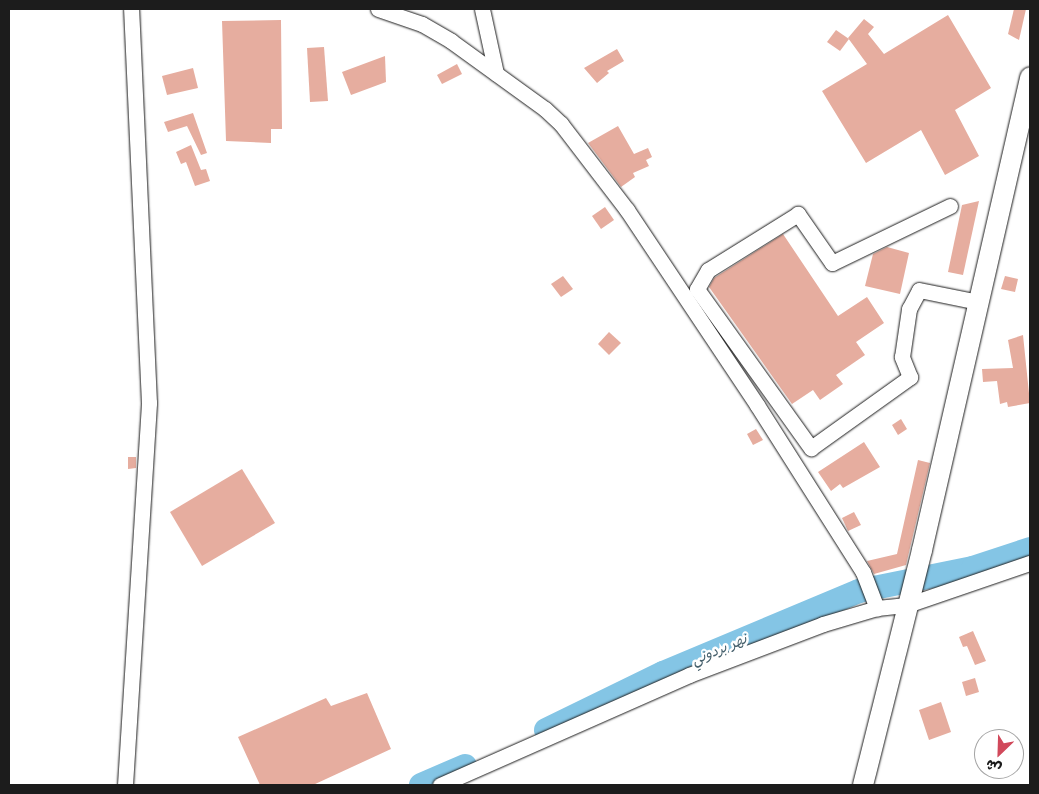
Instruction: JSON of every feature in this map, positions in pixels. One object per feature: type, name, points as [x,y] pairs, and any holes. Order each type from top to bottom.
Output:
[{"type":"main road","points":[[863,785],[922,550],[1030,77]]},
{"type":"street","points":[[125,785],[149,403],[131,9]]},
{"type":"street","points":[[378,9],[422,24],[496,73],[561,124],[627,210],[863,572],[875,600]]},
{"type":"street","points":[[482,9],[496,73]]},
{"type":"street","points":[[950,206],[832,263],[798,214],[708,270],[697,289],[811,448],[910,377],[902,357],[909,309],[919,290],[978,302]]},
{"type":"street","points":[[440,785],[689,675],[823,624],[875,600],[909,599],[1030,564]]},
{"type":"building","points":[[1014,9],[1026,9],[1019,40],[1008,34]]},
{"type":"building","points":[[948,15],[991,88],[955,110],[979,156],[945,175],[921,130],[866,163],[822,91],[867,64],[848,38],[864,19],[874,27],[868,34],[884,54]]},
{"type":"building","points":[[281,20],[282,129],[271,129],[271,143],[226,141],[222,21]]},
{"type":"building","points":[[836,30],[849,39],[840,51],[827,42]]},
{"type":"building","points":[[324,47],[328,101],[310,102],[307,48]]},
{"type":"building","points":[[617,49],[624,61],[607,71],[609,73],[597,83],[584,68]]},
{"type":"building","points":[[385,56],[386,82],[351,95],[342,72]]},
{"type":"building","points":[[457,64],[462,74],[442,84],[437,75]]},
{"type":"building","points":[[193,68],[198,88],[167,95],[162,76]]},
{"type":"building","points":[[193,113],[207,153],[201,155],[187,126],[168,132],[164,122]]},
{"type":"building","points":[[618,126],[634,154],[648,148],[652,157],[646,160],[649,166],[633,173],[635,177],[621,187],[588,143]]},
{"type":"building","points":[[191,145],[201,170],[206,169],[210,181],[195,186],[186,162],[181,164],[176,152]]},
{"type":"building","points":[[979,201],[963,275],[948,272],[962,205]]},
{"type":"building","points":[[605,207],[614,220],[601,229],[592,216]]},
{"type":"building","points":[[783,234],[838,316],[867,297],[884,323],[856,342],[865,355],[836,375],[843,384],[820,400],[813,390],[792,404],[709,287],[714,278]]},
{"type":"building","points":[[887,247],[909,253],[900,294],[865,286],[873,254]]},
{"type":"building","points":[[563,276],[573,289],[561,297],[551,284]]},
{"type":"building","points":[[1005,276],[1018,279],[1015,292],[1001,289]]},
{"type":"building","points":[[609,332],[621,343],[609,355],[598,344]]},
{"type":"building","points":[[1023,335],[1030,403],[1008,407],[1007,402],[1000,404],[997,381],[983,382],[982,369],[1013,368],[1008,340]]},
{"type":"building","points":[[901,419],[907,429],[898,435],[892,425]]},
{"type":"building","points":[[756,429],[763,440],[753,445],[747,434]]},
{"type":"building","points":[[864,442],[880,467],[843,488],[840,484],[831,491],[818,472]]},
{"type":"building","points":[[128,457],[136,457],[136,468],[128,469]]},
{"type":"building","points":[[918,460],[930,463],[906,565],[874,574],[867,561],[897,554]]},
{"type":"building","points":[[242,469],[275,523],[202,566],[170,512]]},
{"type":"building","points":[[854,512],[861,525],[848,531],[842,518]]},
{"type":"building","points":[[973,631],[986,661],[975,665],[967,646],[963,647],[959,637]]},
{"type":"building","points":[[975,678],[979,692],[966,696],[962,682]]},
{"type":"building","points":[[367,693],[391,749],[313,785],[260,785],[238,737],[326,698],[331,706]]},
{"type":"building","points":[[941,702],[951,732],[929,740],[919,710]]},
{"type":"waterway","name":"نهر بردوني","points":[[546,730],[663,673],[859,591],[973,568],[1030,549]]},
{"type":"waterway","name":"نهر بردوني","points":[[421,785],[465,766]]}]
